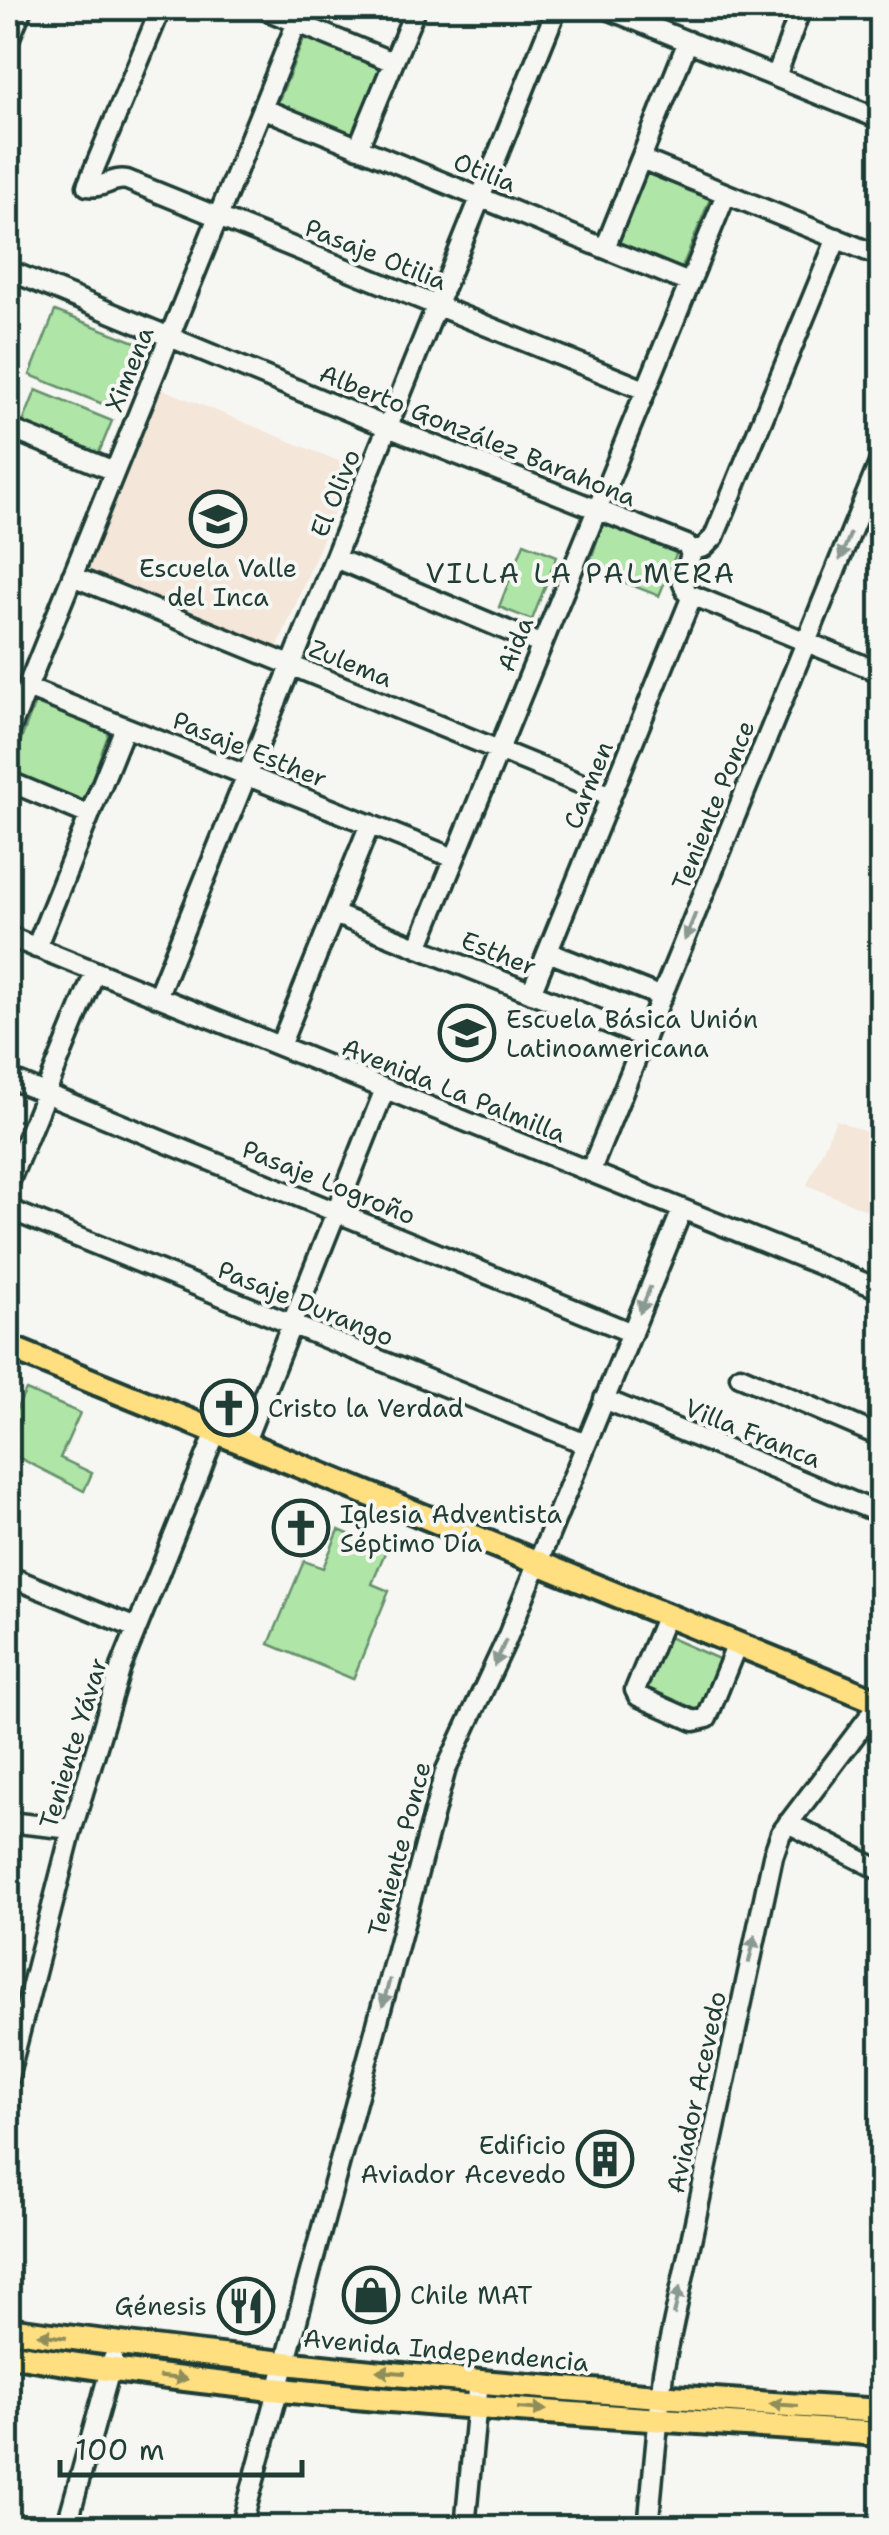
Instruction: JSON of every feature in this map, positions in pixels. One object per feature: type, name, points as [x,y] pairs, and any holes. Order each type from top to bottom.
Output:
[{"type":"main road","points":[[8,1348],[881,1702]]},
{"type":"main road","name":"Avenida Independencia","points":[[8,2330],[117,2345],[478,2380],[658,2408],[882,2434]]},
{"type":"main road","name":"Avenida Independencia","points":[[8,2354],[110,2371],[476,2405],[882,2411]]},
{"type":"street","name":"Pasaje Otilia","points":[[161,8],[87,186],[127,180],[645,390]]},
{"type":"street","points":[[261,8],[393,62]]},
{"type":"street","points":[[358,148],[416,8]]},
{"type":"street","name":"El Olivo","points":[[157,996],[557,8]]},
{"type":"street","points":[[606,8],[630,12],[688,41],[882,120]]},
{"type":"street","points":[[776,77],[801,8]]},
{"type":"street","points":[[8,42],[16,10]]},
{"type":"street","name":"Ximena","points":[[8,735],[296,22]]},
{"type":"street","points":[[605,248],[688,41]]},
{"type":"street","name":"Otilia","points":[[262,108],[689,283]]},
{"type":"street","points":[[640,159],[882,256]]},
{"type":"street","name":"Aida","points":[[418,948],[726,194]]},
{"type":"street","points":[[837,238],[714,537],[704,548],[691,552],[682,581],[692,596],[882,673]]},
{"type":"street","name":"Alberto González Barahona","points":[[8,270],[687,545],[691,552]]},
{"type":"street","points":[[8,428],[114,471]]},
{"type":"street","name":"Teniente Ponce","points":[[590,1172],[882,456]]},
{"type":"street","points":[[335,558],[542,645]]},
{"type":"street","name":"Zulema","points":[[72,576],[611,796]]},
{"type":"street","name":"Carmen","points":[[531,993],[692,596]]},
{"type":"street","name":"Pasaje Esther","points":[[27,688],[454,858]]},
{"type":"street","points":[[36,948],[125,726]]},
{"type":"street","points":[[8,781],[90,815]]},
{"type":"street","points":[[280,1046],[370,824]]},
{"type":"street","name":"Esther","points":[[334,914],[645,1038]]},
{"type":"street","name":"Avenida La Palmilla","points":[[8,936],[882,1290]]},
{"type":"street","name":"Esther","points":[[548,952],[662,997]]},
{"type":"street","points":[[8,1185],[95,972]]},
{"type":"street","name":"Pasaje Logroño","points":[[8,1078],[632,1332]]},
{"type":"street","points":[[244,1444],[385,1089]]},
{"type":"street","name":"Pasaje Durango","points":[[8,1209],[586,1444]]},
{"type":"street","name":"Teniente Ponce","points":[[242,2528],[445,1772],[505,1643],[682,1210]]},
{"type":"street","points":[[740,1376],[882,1437]]},
{"type":"street","name":"Villa Franca","points":[[604,1399],[882,1514]]},
{"type":"street","name":"Teniente Yávar","points":[[8,2078],[72,1829],[121,1668],[216,1432]]},
{"type":"street","points":[[8,1576],[136,1628]]},
{"type":"street","points":[[666,1616],[636,1690],[638,1696],[694,1721],[707,1718],[737,1644]]},
{"type":"street","name":"Aviador Acevedo","points":[[648,2528],[658,2408],[778,1842],[788,1823],[881,1702]]},
{"type":"street","points":[[8,1822],[72,1829]]},
{"type":"street","points":[[788,1823],[882,1871]]},
{"type":"street","points":[[66,2528],[117,2345]]},
{"type":"street","points":[[465,2528],[478,2380]]},
{"type":"shaded area","name":"Escuela Valle del Inca","points":[[160,388],[353,467],[276,651],[84,571]]},
{"type":"shaded area","points":[[836,1120],[881,1138],[881,1216],[807,1185]]},
{"type":"green space","points":[[305,36],[383,67],[355,136],[277,105]]},
{"type":"green space","points":[[643,172],[710,199],[681,270],[614,243]]},
{"type":"green space","points":[[55,311],[143,345],[118,410],[30,375]]},
{"type":"green space","points":[[36,390],[112,421],[98,455],[22,425]]},
{"type":"green space","points":[[603,523],[677,552],[659,596],[588,568]]},
{"type":"green space","points":[[524,543],[557,556],[532,620],[499,607]]},
{"type":"green space","points":[[35,702],[110,730],[83,803],[8,775]]},
{"type":"green space","points":[[26,1390],[80,1413],[60,1458],[92,1473],[84,1491],[8,1452],[8,1426]]},
{"type":"green space","points":[[339,1530],[386,1550],[372,1584],[389,1591],[353,1679],[269,1644],[304,1561],[323,1568]]},
{"type":"green space","points":[[666,1636],[721,1660],[698,1714],[643,1691]]},
{"type":"place","name":"Escuela Valle del Inca","points":[[218,519]]},
{"type":"place","name":"Escuela Básica Unión Latinoamericana","points":[[467,1033]]},
{"type":"place","name":"Cristo la Verdad","points":[[229,1408]]},
{"type":"place","name":"Iglesia Adventista Séptimo Día","points":[[301,1528]]},
{"type":"place","name":"Edificio Aviador Acevedo","points":[[605,2159]]},
{"type":"place","name":"Chile MAT","points":[[371,2295]]},
{"type":"place","name":"Génesis","points":[[246,2306]]},
{"type":"district","name":"VILLA LA PALMERA","points":[[581,573]]}]
